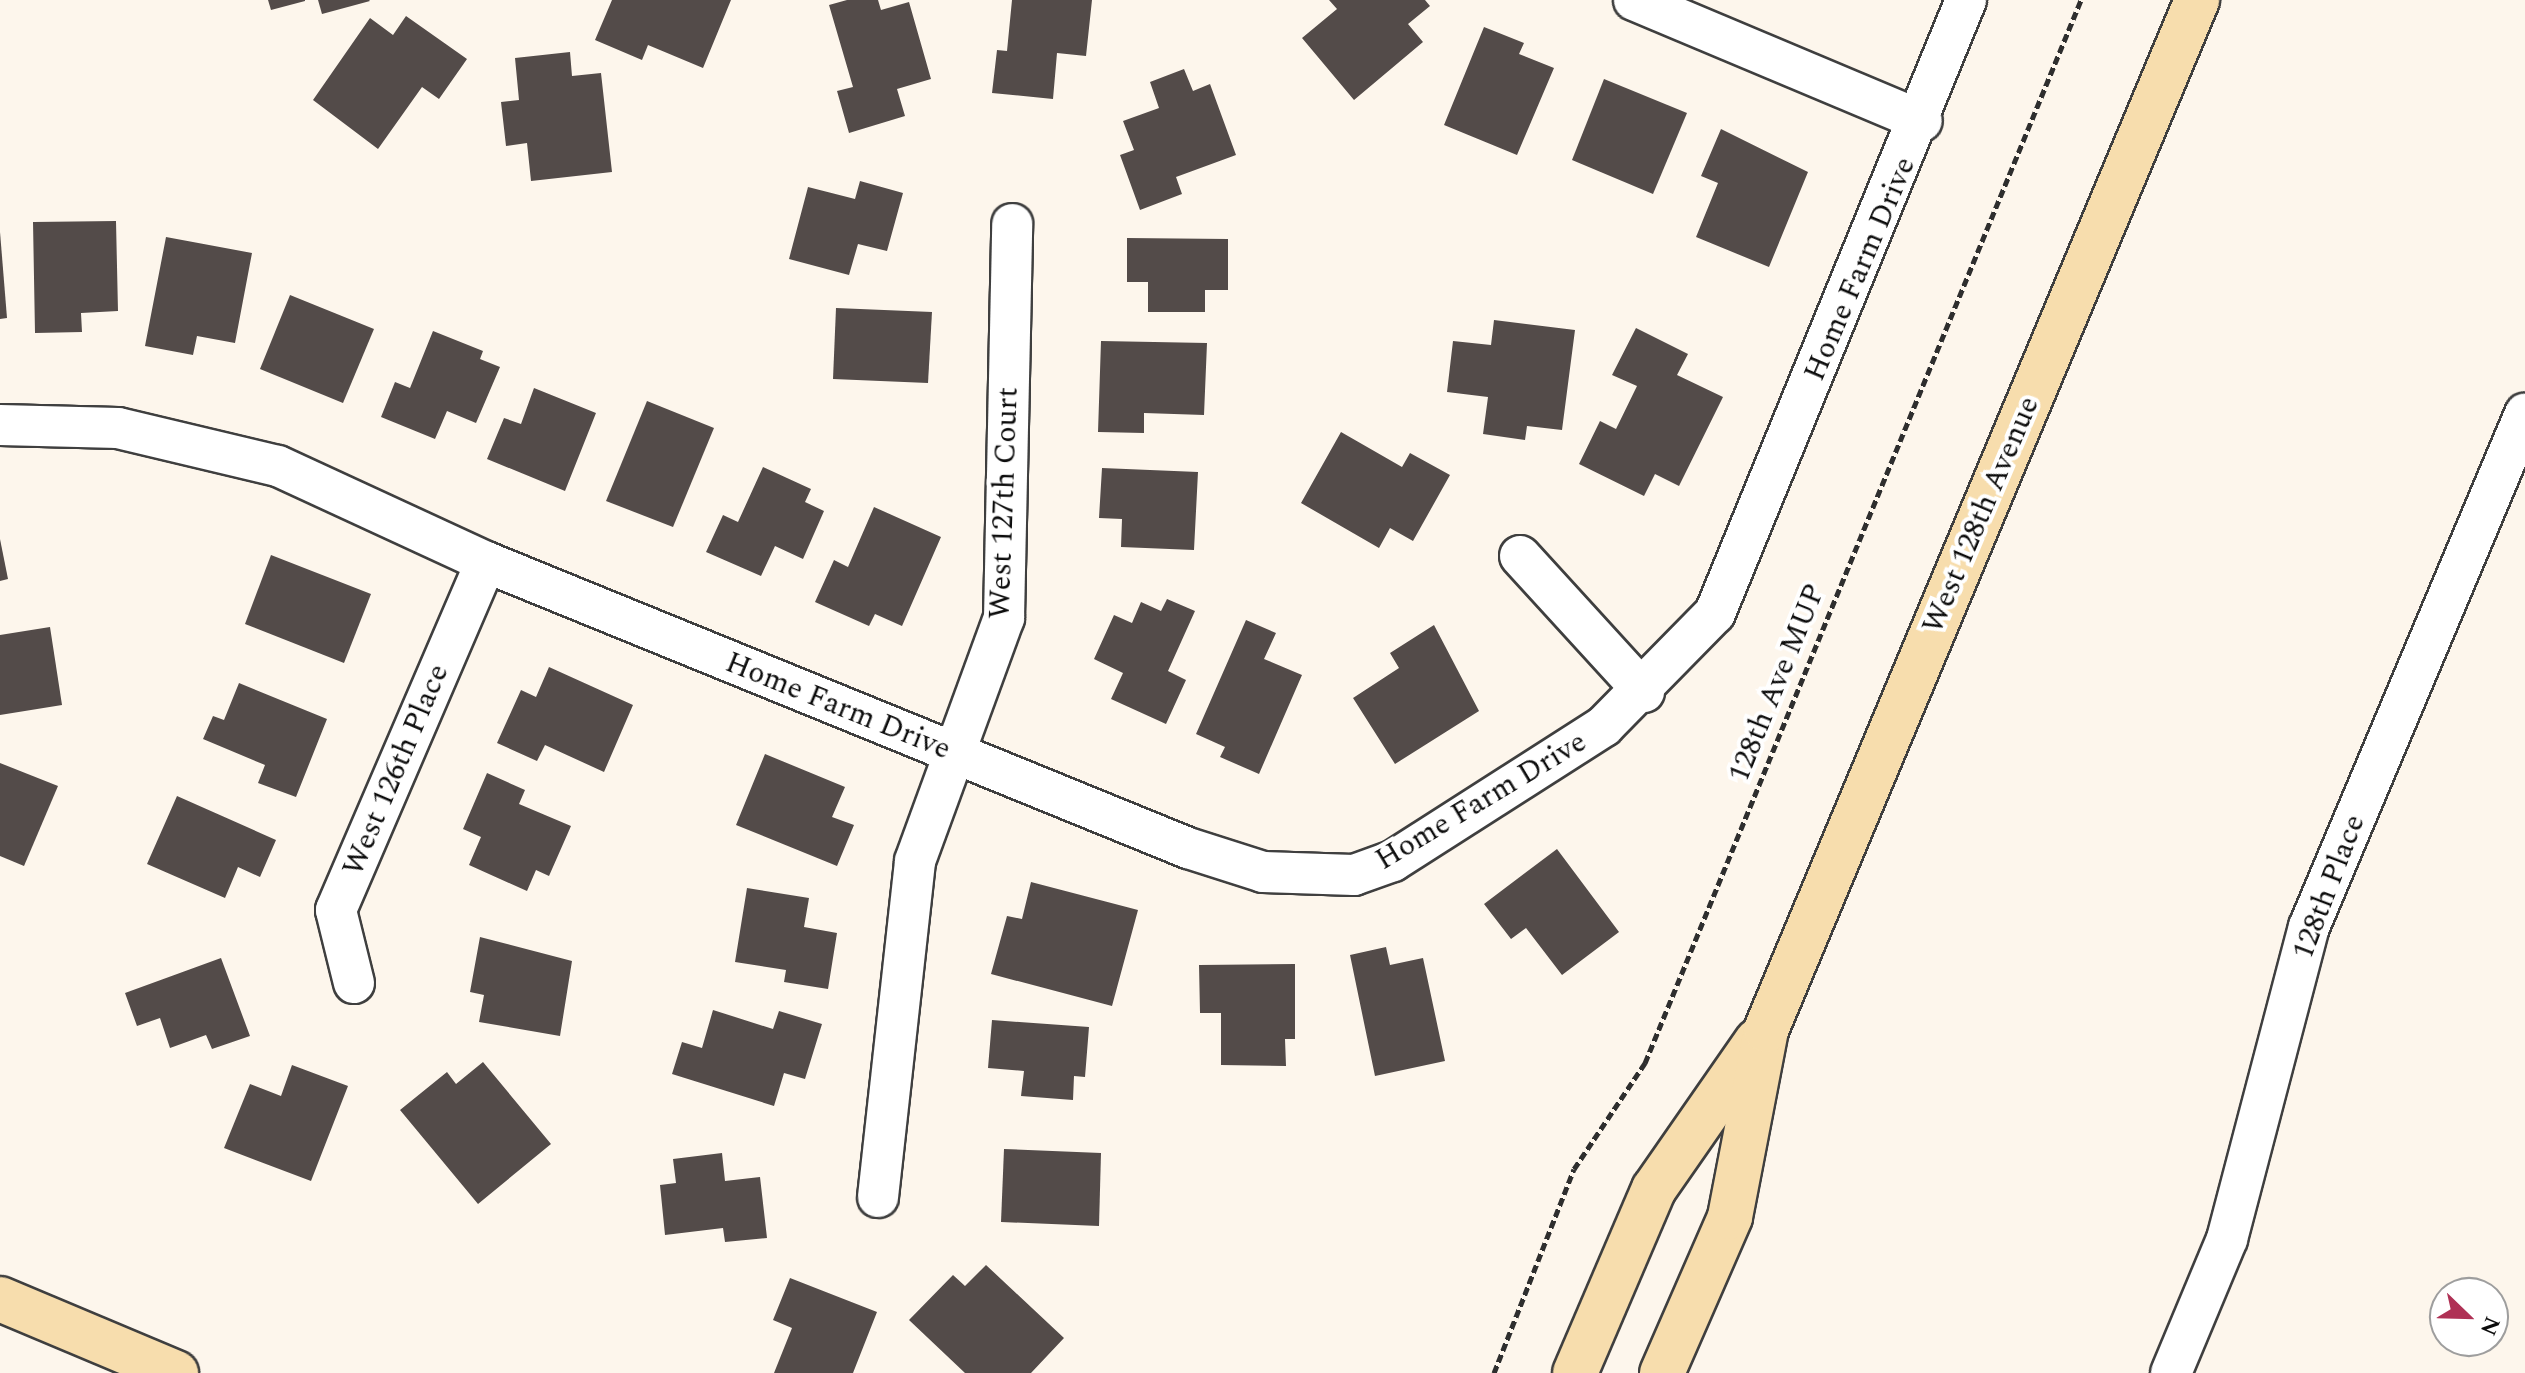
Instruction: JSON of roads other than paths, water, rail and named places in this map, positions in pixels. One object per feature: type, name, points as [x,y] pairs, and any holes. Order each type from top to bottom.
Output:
[{"type":"main road","name":"West 128th Avenue","points":[[1662,1373],[1730,1217],[1766,1030],[2197,0]]},
{"type":"main road","name":"West 128th Avenue","points":[[1575,1373],[1654,1189],[1766,1030]]},
{"type":"main road","points":[[0,1299],[176,1373]]},
{"type":"street","points":[[1634,0],[1922,121]]},
{"type":"street","name":"Home Farm Drive","points":[[0,425],[118,428],[278,466],[486,562],[1227,862],[1263,872],[1354,875],[1393,861],[1604,726],[1644,692],[1715,613],[1922,121],[1966,0]]},
{"type":"street","name":"West 127th Court","points":[[878,1197],[915,861],[958,755],[1004,618],[1012,224]]},
{"type":"street","name":"128th Place","points":[[2171,1373],[2227,1239],[2309,927],[2525,414]]},
{"type":"street","points":[[1520,556],[1644,692]]},
{"type":"street","name":"West 126th Place","points":[[354,983],[336,910],[486,562]]}]
